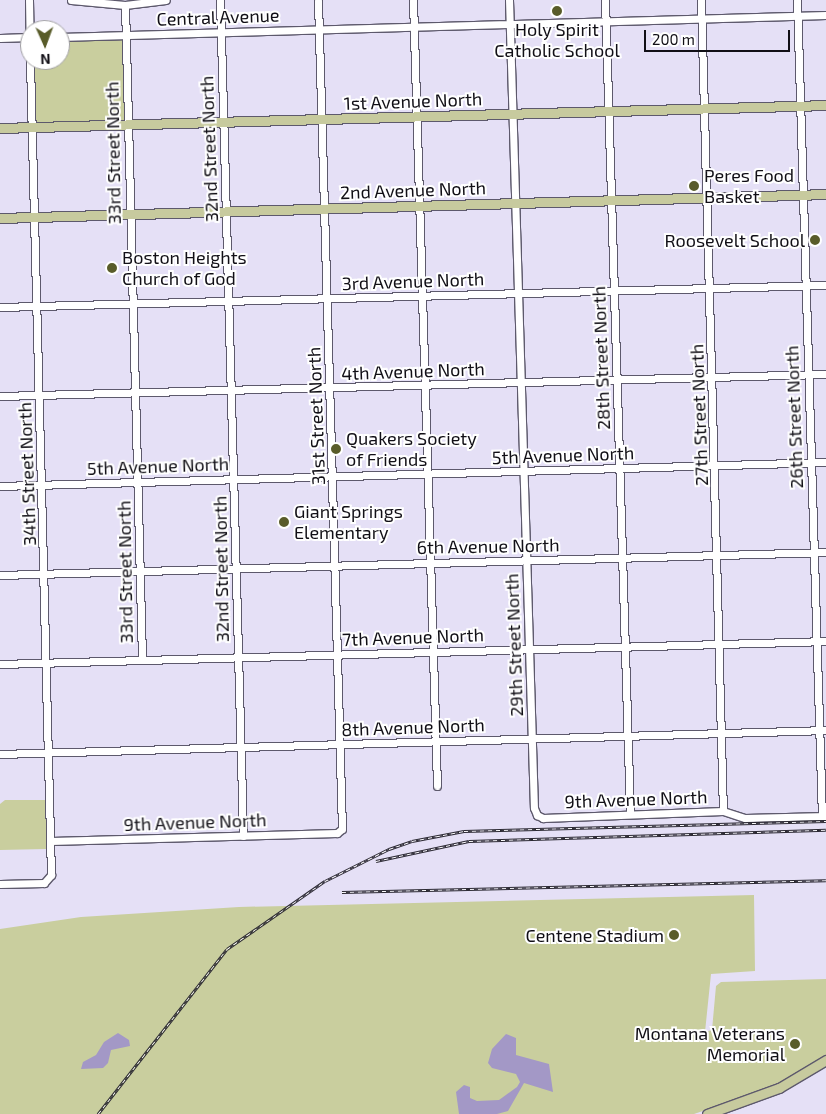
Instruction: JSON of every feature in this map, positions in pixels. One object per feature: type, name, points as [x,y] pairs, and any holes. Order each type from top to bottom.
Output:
[{"type":"main road","name":"1st Avenue North","points":[[0,128],[128,126],[826,105]]},
{"type":"main road","name":"2nd Avenue North","points":[[0,218],[130,213],[611,202],[826,194]]},
{"type":"main road","points":[[707,1114],[779,1088],[826,1060]]},
{"type":"street","name":"34th Street North","points":[[29,0],[30,20]]},
{"type":"street","points":[[71,0],[76,3],[115,1],[124,5],[134,1],[166,0]]},
{"type":"street","name":"32nd Street North","points":[[220,0],[243,836]]},
{"type":"street","name":"31st Street North","points":[[318,0],[338,654],[340,832]]},
{"type":"street","points":[[414,0],[437,786]]},
{"type":"street","name":"29th Street North","points":[[509,0],[532,738],[537,815]]},
{"type":"street","name":"28th Street North","points":[[605,0],[630,814]]},
{"type":"street","name":"27th Street North","points":[[701,0],[714,377],[723,733],[723,811]]},
{"type":"street","name":"26th Street North","points":[[797,0],[807,375],[817,641],[823,731],[824,816]]},
{"type":"street","name":"33rd Street North","points":[[124,5],[142,660]]},
{"type":"street","name":"Central Avenue","points":[[70,37],[826,15]]},
{"type":"street","points":[[0,38],[20,37]]},
{"type":"street","name":"34th Street North","points":[[0,884],[44,883],[50,880],[51,874],[45,574],[30,70]]},
{"type":"street","name":"3rd Avenue North","points":[[0,307],[826,285]]},
{"type":"street","name":"4th Avenue North","points":[[0,396],[826,374]]},
{"type":"street","name":"5th Avenue North","points":[[0,486],[826,462]]},
{"type":"street","name":"6th Avenue North","points":[[0,575],[826,552]]},
{"type":"street","name":"7th Avenue North","points":[[0,664],[826,641]]},
{"type":"street","name":"8th Avenue North","points":[[0,754],[823,731]]},
{"type":"street","name":"9th Avenue North","points":[[537,815],[543,818],[723,811],[745,818],[824,816]]},
{"type":"street","name":"9th Avenue North","points":[[51,841],[340,832]]},
{"type":"green space","points":[[126,35],[128,126],[32,127],[30,70],[70,70],[70,37]]},
{"type":"green space","points":[[5,800],[46,800],[46,849],[0,850],[0,804]]},
{"type":"green space","points":[[754,895],[755,971],[711,974],[705,1032],[712,1030],[716,986],[721,982],[826,979],[826,1055],[773,1087],[694,1114],[0,1114],[0,929],[81,917],[239,907]]},
{"type":"shaded area","points":[[118,1033],[129,1040],[130,1046],[111,1050],[108,1063],[103,1068],[81,1069],[83,1062],[96,1055],[104,1042]]},
{"type":"shaded area","points":[[506,1034],[516,1038],[516,1055],[549,1064],[553,1092],[524,1083],[508,1111],[497,1114],[459,1114],[456,1092],[464,1085],[470,1087],[470,1098],[477,1101],[499,1100],[517,1087],[520,1082],[516,1074],[492,1068],[488,1063],[492,1049]]},
{"type":"railway","points":[[98,1114],[227,949],[325,881],[389,849],[412,841],[464,831],[826,821]]},
{"type":"railway","points":[[376,861],[469,841],[826,830]]},
{"type":"railway","points":[[342,892],[826,880]]},
{"type":"place","name":"Holy Spirit Catholic School","points":[[557,11]]},
{"type":"place","name":"Peres Food Basket","points":[[694,186]]},
{"type":"place","name":"Roosevelt School","points":[[815,240]]},
{"type":"place","name":"Boston Heights Church of God","points":[[112,268]]},
{"type":"place","name":"Quakers Society of Friends","points":[[336,449]]},
{"type":"place","name":"Giant Springs Elementary","points":[[284,522]]},
{"type":"place","name":"Centene Stadium","points":[[674,935]]},
{"type":"place","name":"Montana Veterans Memorial","points":[[795,1044]]}]
